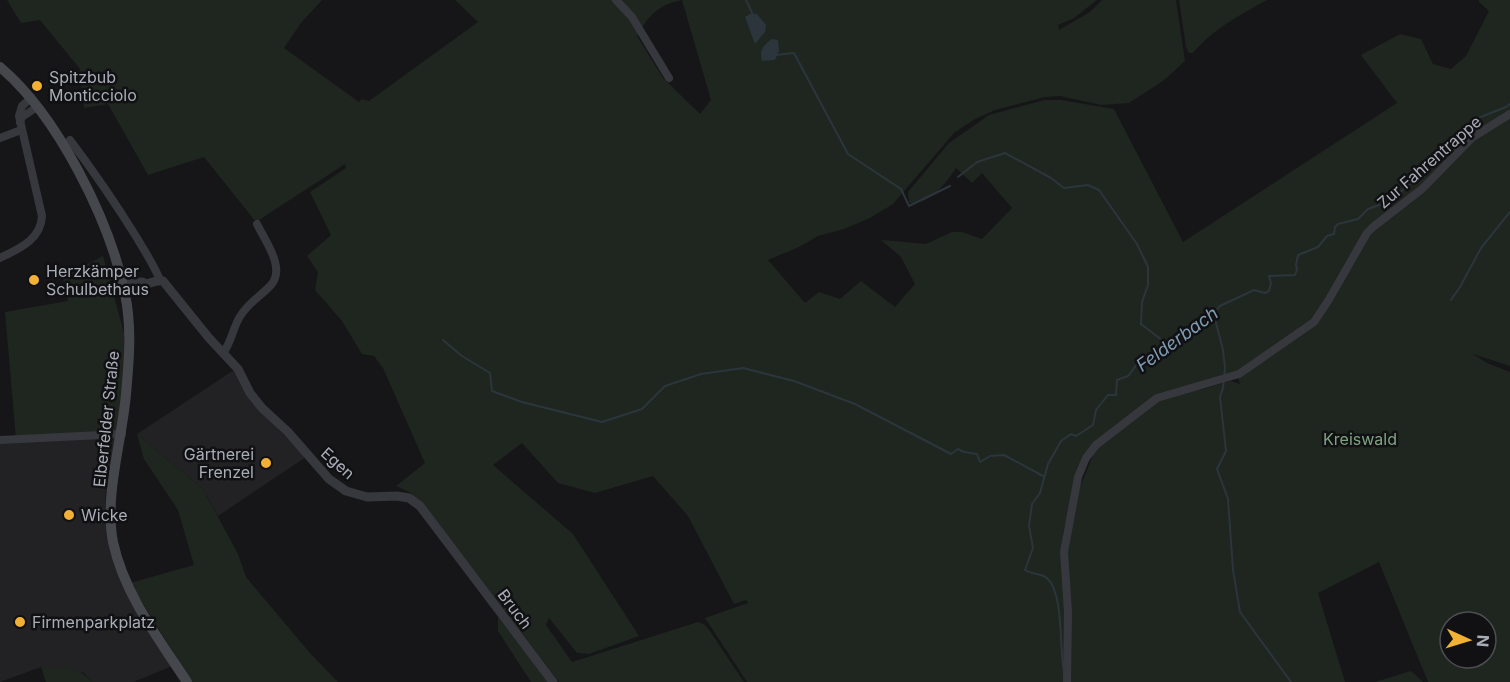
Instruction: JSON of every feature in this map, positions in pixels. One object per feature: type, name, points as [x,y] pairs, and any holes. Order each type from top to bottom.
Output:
[{"type":"main road","name":"Elberfelder Straße","points":[[0,67],[34,102],[73,164],[93,202],[124,290],[128,323],[128,368],[122,434],[111,511],[112,534],[116,553],[137,604],[187,682]]},
{"type":"street","points":[[616,0],[633,16],[669,78]]},
{"type":"street","points":[[0,258],[33,238],[42,222],[20,126],[20,111],[34,102]]},
{"type":"street","name":"Zur Fahrentrappe","points":[[1067,682],[1068,612],[1064,552],[1078,477],[1086,458],[1096,445],[1157,398],[1239,374],[1263,355],[1301,332],[1321,313],[1367,233],[1422,189],[1473,137],[1510,114]]},
{"type":"street","points":[[0,138],[20,126]]},
{"type":"street","name":"Egen","points":[[70,140],[104,184],[160,280],[171,288],[209,338],[238,369],[250,393],[262,408],[288,432],[330,479],[346,491],[367,497],[409,498],[420,506],[455,552]]},
{"type":"street","points":[[223,353],[229,344],[239,317],[253,299],[272,284],[276,276],[273,256],[257,224]]},
{"type":"street","points":[[124,290],[142,282],[147,284],[160,280]]},
{"type":"street","points":[[0,440],[122,434]]},
{"type":"street","name":"Bruch","points":[[455,552],[553,682]]},
{"type":"shaded area","points":[[757,14],[766,25],[765,32],[755,44],[745,17]]},
{"type":"shaded area","points":[[772,39],[778,40],[779,51],[775,60],[762,61],[762,48]]},
{"type":"shaded area","points":[[234,370],[253,404],[306,457],[218,516],[203,489],[137,434]]},
{"type":"shaded area","points":[[115,436],[106,487],[107,538],[129,591],[175,665],[133,682],[92,682],[84,673],[41,667],[0,682],[0,442]]},
{"type":"green space","name":"Kreiswald","points":[[7,0],[322,0],[301,23],[284,48],[359,102],[362,99],[369,101],[478,22],[455,0],[682,0],[1097,0],[1074,18],[1058,25],[1059,30],[1090,12],[1102,0],[1176,0],[1185,61],[1163,81],[1129,103],[1101,105],[1060,96],[1045,97],[995,110],[975,119],[954,133],[893,204],[870,218],[844,229],[818,236],[768,260],[805,303],[819,292],[840,299],[861,281],[895,307],[915,284],[901,257],[881,240],[926,244],[952,232],[962,232],[982,239],[1012,208],[982,173],[972,183],[956,168],[942,187],[930,197],[917,203],[909,203],[908,192],[949,143],[989,115],[1044,100],[1061,100],[1114,109],[1183,242],[1397,103],[1361,55],[1400,34],[1421,39],[1433,64],[1451,69],[1466,56],[1489,11],[1479,0],[1510,0],[1510,112],[1480,129],[1464,142],[1421,188],[1367,229],[1322,305],[1306,326],[1316,325],[1362,243],[1373,228],[1417,195],[1465,145],[1481,132],[1510,116],[1510,366],[1473,354],[1487,363],[1510,372],[1510,682],[1428,682],[1379,562],[1318,593],[1345,682],[1069,682],[1070,610],[1065,552],[1073,504],[1099,441],[1097,439],[1081,464],[1064,529],[1061,554],[1066,610],[1066,682],[747,682],[705,618],[748,603],[746,600],[734,604],[688,516],[653,476],[595,493],[558,483],[522,443],[493,465],[573,534],[639,636],[589,654],[577,653],[549,618],[546,625],[572,662],[698,622],[710,631],[744,682],[559,682],[435,519],[411,493],[396,486],[425,463],[383,368],[374,356],[362,354],[342,321],[315,290],[318,272],[307,256],[331,235],[310,192],[346,168],[345,164],[256,222],[204,157],[148,175],[108,104],[84,108],[80,69],[40,20],[21,23]],"holes":[[[682,0],[711,100],[700,114],[663,78],[637,36],[650,17],[660,8]],[[1258,358],[1238,378],[1240,384],[1231,381],[1200,390],[1200,384],[1238,372]]]},
{"type":"green space","points":[[1179,0],[1267,0],[1227,23],[1193,53],[1189,53],[1186,47]]},
{"type":"green space","points":[[103,256],[124,333],[124,377],[119,432],[16,439],[5,312],[68,301],[62,274]]},
{"type":"green space","points":[[137,434],[203,489],[238,554],[246,577],[309,652],[338,682],[192,682],[130,583],[194,565],[178,510],[144,459]]},
{"type":"green space","points":[[498,617],[548,682],[531,682],[498,631]]},
{"type":"green space","points":[[41,667],[63,667],[74,670],[92,682],[46,682]]},
{"type":"green space","points":[[1411,671],[1423,682],[1375,682]]},
{"type":"waterway","points":[[746,0],[754,17]]},
{"type":"waterway","points":[[776,55],[794,53],[848,154],[901,189],[909,206],[950,186]]},
{"type":"waterway","name":"Felderbach","points":[[1064,671],[1059,608],[1052,585],[1045,576],[1025,570],[1033,548],[1029,526],[1032,504],[1040,493],[1048,464],[1061,441],[1071,434],[1076,436],[1093,425],[1096,410],[1108,395],[1116,395],[1117,380],[1128,376],[1138,363],[1153,356],[1167,344],[1206,321],[1220,306],[1254,290],[1265,293],[1269,291],[1271,283],[1269,276],[1295,275],[1298,255],[1318,247],[1327,236],[1334,234],[1338,224],[1358,219],[1368,209],[1390,201],[1422,173],[1423,169],[1433,163],[1441,149],[1478,118],[1510,104]]},
{"type":"waterway","points":[[958,177],[977,162],[1005,153],[1051,178],[1064,188],[1088,185],[1099,190],[1137,244],[1148,267],[1148,285],[1142,302],[1141,324],[1167,344]]},
{"type":"waterway","points":[[1451,300],[1481,248],[1510,212]]},
{"type":"waterway","points":[[1214,315],[1225,368],[1220,397],[1226,451],[1217,469],[1228,499],[1233,570],[1240,612],[1291,682]]},
{"type":"waterway","points":[[443,340],[462,356],[490,373],[492,391],[522,402],[602,422],[642,409],[665,386],[701,374],[743,368],[794,381],[855,404],[951,454],[958,449],[977,454],[980,462],[990,456],[1004,455],[1043,476]]},
{"type":"place","name":"Spitzbub Monticciolo","points":[[37,86]]},
{"type":"place","name":"Herzkämper Schulbethaus","points":[[34,280]]},
{"type":"place","name":"Gärtnerei Frenzel","points":[[266,463]]},
{"type":"place","name":"Wicke","points":[[69,515]]},
{"type":"place","name":"Firmenparkplatz","points":[[20,622]]}]
